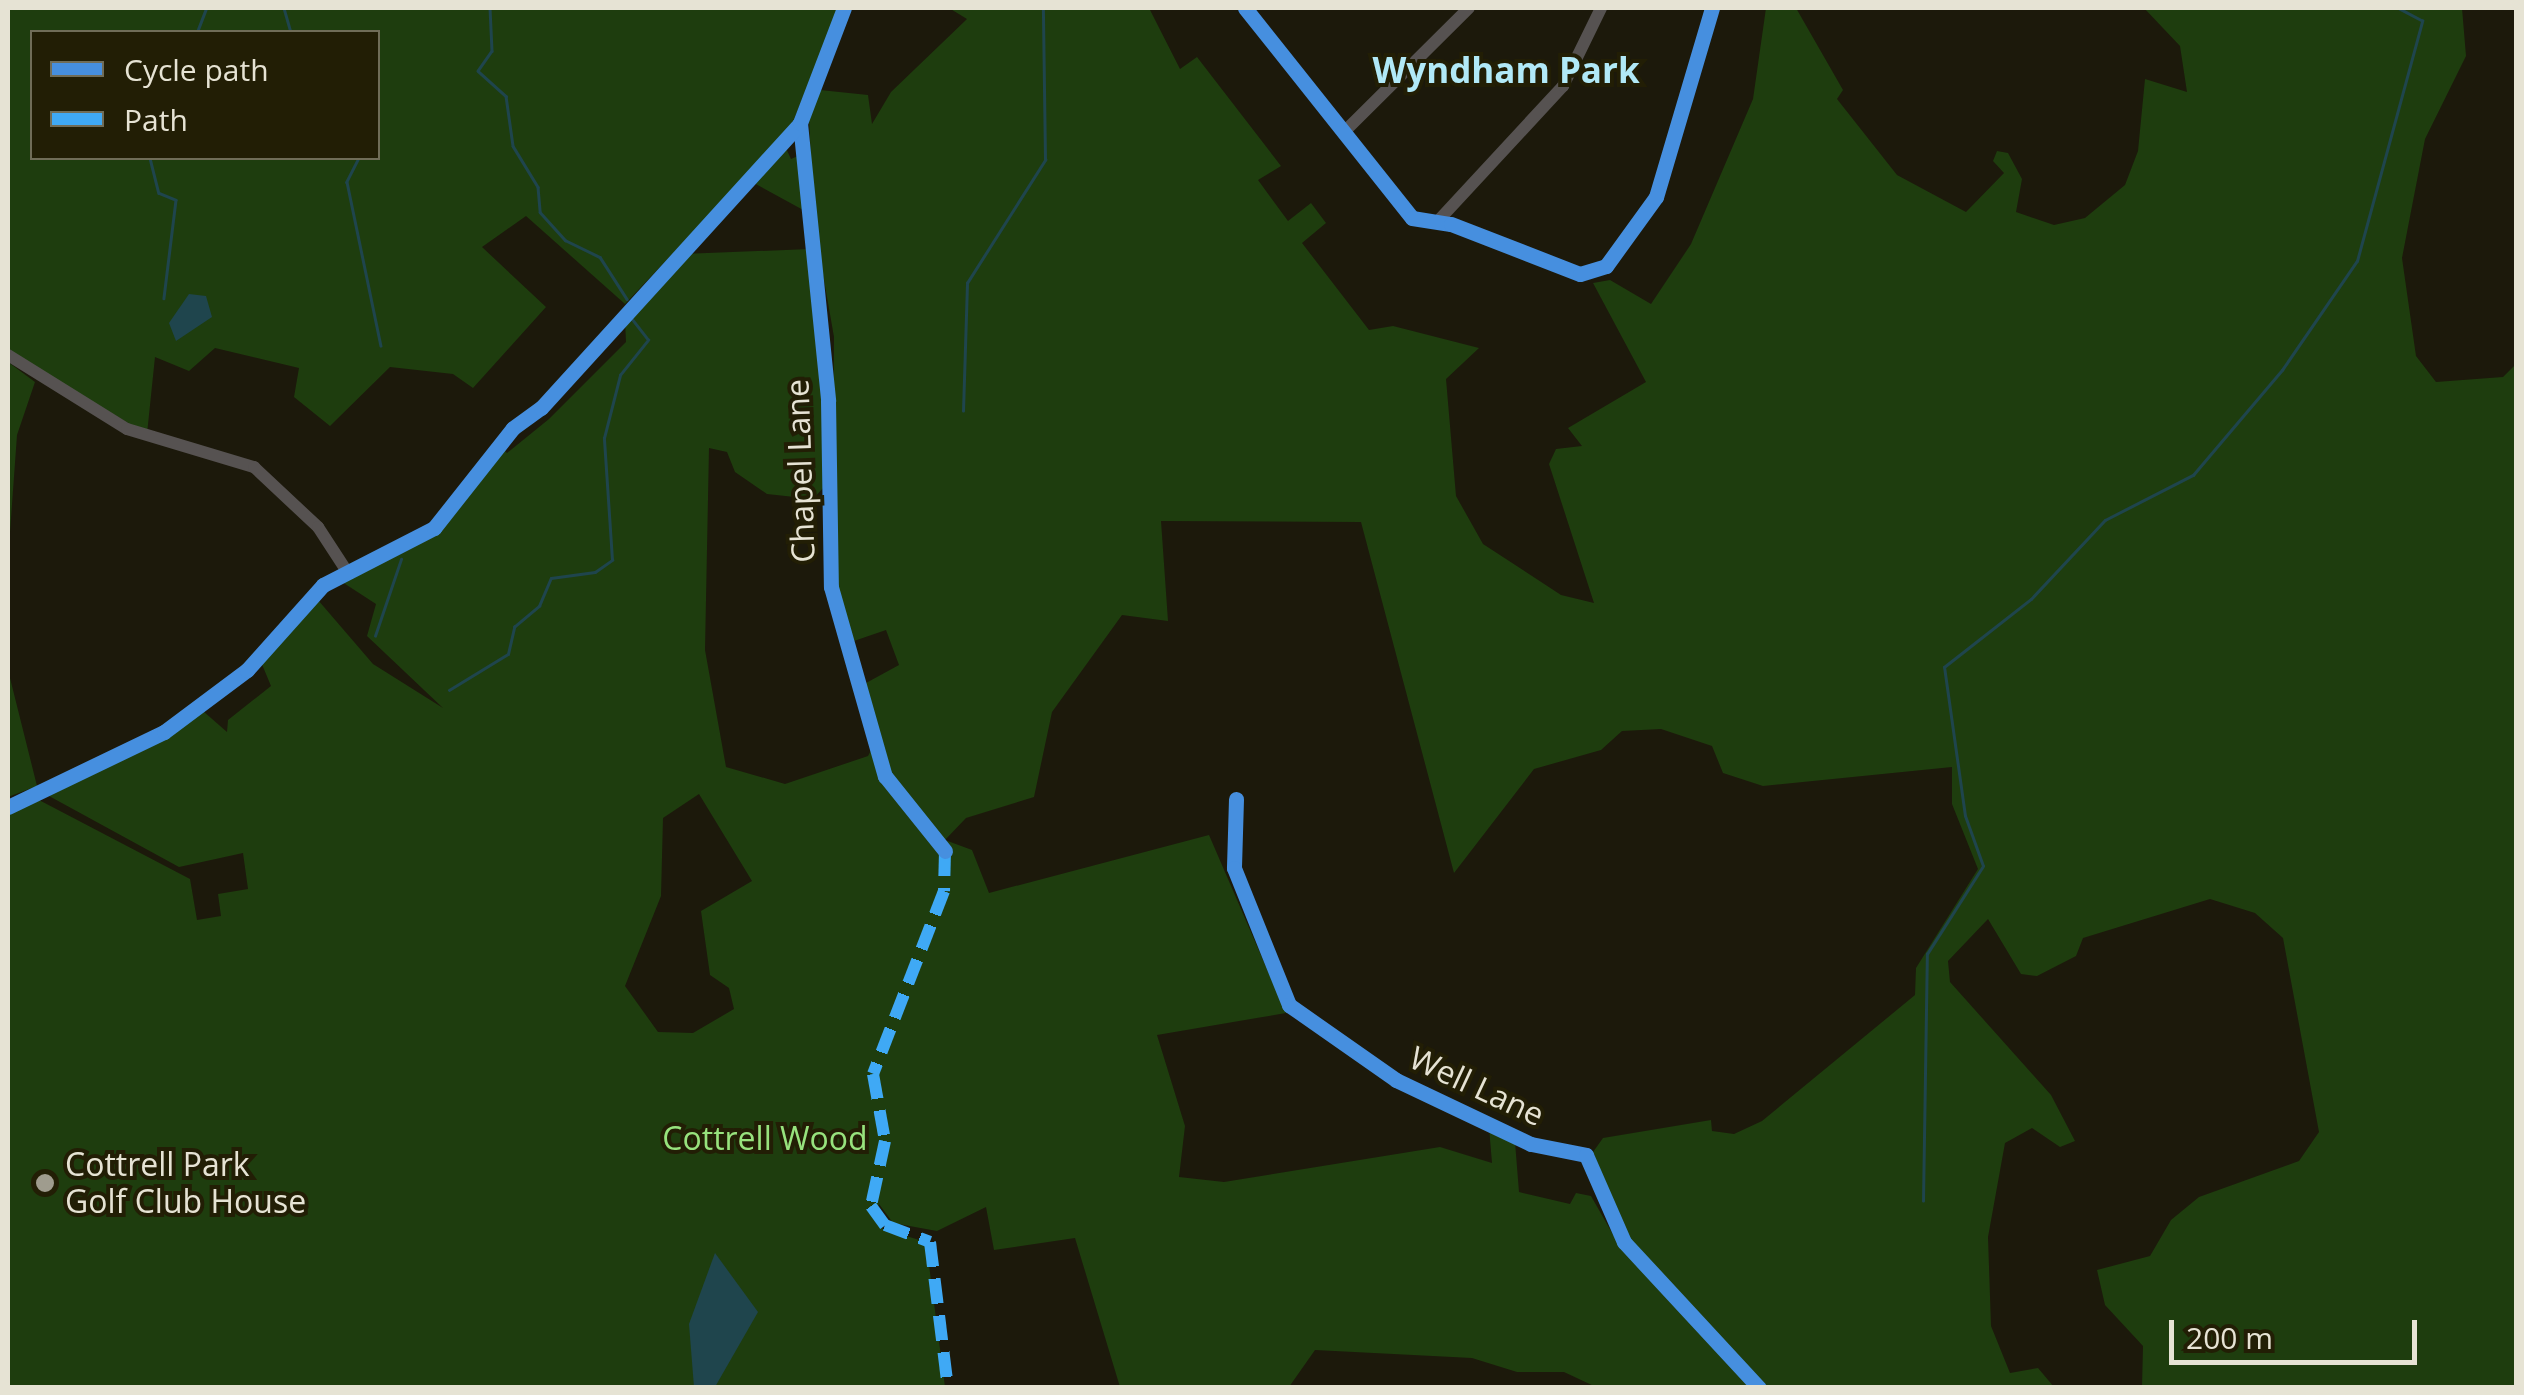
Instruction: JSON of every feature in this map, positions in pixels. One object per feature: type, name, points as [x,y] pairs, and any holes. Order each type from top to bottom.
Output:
[{"type":"street","points":[[8,807],[164,732],[247,670],[346,570],[434,528],[513,428],[542,408],[800,122],[844,8]]},
{"type":"street","points":[[1245,8],[1412,218],[1438,221],[1580,274],[1606,266],[1656,197],[1679,142],[1712,8]]},
{"type":"street","points":[[1343,133],[1469,8]]},
{"type":"street","points":[[1438,221],[1564,86],[1601,8]]},
{"type":"street","name":"Chapel Lane","points":[[800,122],[828,401],[831,586],[885,776],[945,852]]},
{"type":"street","points":[[8,355],[127,428],[254,467],[318,527],[346,570]]},
{"type":"street","name":"Well Lane","points":[[1236,799],[1234,868],[1288,1005],[1462,1113],[1531,1144],[1586,1155],[1624,1242],[1759,1388]]},
{"type":"green space","points":[[8,8],[839,8],[790,129],[625,304],[526,216],[482,247],[546,307],[473,388],[453,374],[390,367],[330,426],[294,397],[299,368],[215,348],[189,371],[155,357],[147,434],[8,352]]},
{"type":"green space","name":"Cottrell Wood","points":[[949,8],[1149,8],[1180,69],[1197,57],[1281,166],[1258,180],[1288,221],[1311,203],[1326,223],[1302,243],[1369,330],[1393,326],[1479,348],[1446,379],[1456,496],[1483,544],[1561,595],[1594,603],[1549,464],[1556,449],[1582,446],[1568,428],[1646,382],[1593,283],[1610,280],[1651,304],[1691,244],[1753,99],[1766,8],[1796,8],[1843,90],[1837,99],[1897,175],[1966,212],[2004,173],[1993,161],[1997,151],[2008,153],[2022,179],[2016,212],[2054,225],[2085,218],[2125,185],[2138,151],[2145,79],[2187,92],[2180,46],[2144,8],[2462,8],[2466,56],[2425,139],[2402,258],[2416,356],[2436,382],[2503,377],[2516,364],[2516,1387],[2142,1387],[2143,1346],[2105,1305],[2097,1270],[2150,1256],[2171,1220],[2199,1197],[2299,1161],[2319,1132],[2283,938],[2255,913],[2210,899],[2083,938],[2076,956],[2037,976],[2021,974],[1988,919],[1948,961],[1950,982],[2051,1095],[2075,1141],[2060,1147],[2032,1128],[2005,1143],[1988,1237],[1991,1326],[2010,1373],[2038,1368],[2054,1387],[1768,1387],[1630,1241],[1593,1152],[1603,1138],[1711,1120],[1712,1131],[1734,1134],[1762,1121],[1915,995],[1916,968],[1978,869],[1952,804],[1952,767],[1763,786],[1723,773],[1712,746],[1661,729],[1622,731],[1601,750],[1534,769],[1454,873],[1361,522],[1161,521],[1168,621],[1122,615],[1052,712],[1034,797],[966,818],[945,840],[972,850],[989,893],[1209,835],[1286,1013],[1157,1035],[1185,1126],[1179,1177],[1224,1182],[1440,1147],[1492,1163],[1489,1127],[1515,1142],[1519,1192],[1570,1204],[1576,1193],[1591,1196],[1615,1238],[1751,1387],[1596,1387],[1564,1372],[1517,1372],[1472,1358],[1315,1350],[1289,1387],[1120,1387],[1075,1238],[994,1250],[986,1207],[937,1231],[893,1223],[879,1204],[874,1218],[883,1229],[926,1242],[945,1387],[8,1388],[8,811],[39,800],[190,879],[197,920],[221,916],[218,894],[248,889],[243,853],[179,867],[49,796],[203,711],[227,732],[228,720],[271,686],[261,662],[318,600],[373,664],[443,708],[367,636],[376,604],[339,580],[445,522],[501,447],[507,453],[549,419],[626,342],[625,320],[682,254],[810,249],[825,406],[824,487],[813,499],[767,494],[735,472],[727,452],[709,448],[705,650],[726,767],[785,784],[868,756],[878,737],[866,683],[899,665],[886,630],[851,642],[832,585],[834,337],[814,223],[809,118],[820,90],[868,95],[872,124],[891,92],[967,19]],"holes":[[[699,794],[752,881],[701,911],[710,975],[729,988],[734,1009],[693,1033],[658,1032],[625,986],[661,896],[663,818]]]},
{"type":"green space","points":[[785,146],[791,159],[805,153],[805,211],[752,182]]},
{"type":"green space","points":[[8,362],[35,382],[17,435],[8,560]]},
{"type":"green space","points":[[8,670],[37,786],[8,797]]},
{"type":"water","points":[[189,294],[206,296],[212,317],[176,341],[169,323]]},
{"type":"water","points":[[715,1253],[758,1312],[715,1387],[694,1387],[689,1324]]},
{"type":"waterway","points":[[198,30],[206,8]]},
{"type":"waterway","points":[[284,8],[290,30]]},
{"type":"waterway","points":[[490,8],[492,51],[478,71],[506,96],[513,146],[538,187],[540,212],[565,240],[600,257],[627,299]]},
{"type":"waterway","points":[[963,411],[967,283],[1045,160],[1043,8]]},
{"type":"waterway","points":[[1923,1201],[1927,954],[1983,866],[1965,816],[1944,667],[2031,599],[2105,520],[2193,475],[2282,370],[2357,261],[2422,21],[2398,8]]},
{"type":"waterway","points":[[151,160],[159,193],[176,200],[164,298]]},
{"type":"waterway","points":[[358,160],[347,182],[381,346]]},
{"type":"waterway","points":[[449,690],[508,654],[514,627],[539,606],[551,578],[595,572],[612,560],[604,438],[620,375],[648,340],[631,318]]},
{"type":"waterway","points":[[375,636],[401,559]]},
{"type":"marked path","points":[[945,851],[944,891],[873,1074],[885,1141],[871,1206],[885,1225],[930,1242],[948,1388]]},
{"type":"cycle path","points":[[8,807],[164,732],[247,670],[323,585],[434,528],[513,428],[541,408],[800,123],[844,8]]},
{"type":"cycle path","points":[[1245,8],[1412,218],[1451,224],[1580,274],[1606,266],[1656,197],[1712,8]]},
{"type":"cycle path","points":[[800,123],[828,401],[831,587],[885,776],[945,851]]},
{"type":"cycle path","points":[[1236,799],[1234,868],[1289,1005],[1396,1080],[1531,1144],[1586,1155],[1624,1242],[1759,1388]]},
{"type":"place","name":"Cottrell Park Golf Club House","points":[[45,1183]]},
{"type":"district","name":"Wyndham Park","points":[[1506,70]]}]
